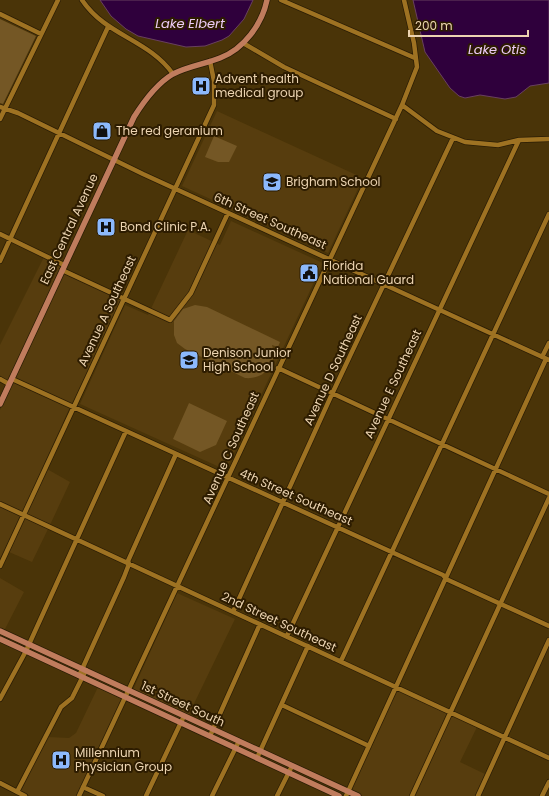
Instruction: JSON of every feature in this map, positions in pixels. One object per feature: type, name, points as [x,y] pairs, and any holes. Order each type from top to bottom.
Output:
[{"type":"main road","name":"East Central Avenue","points":[[0,404],[134,117],[145,100],[158,86],[173,74],[229,54],[243,43],[261,18],[267,0]]},
{"type":"main road","name":"1st Street South","points":[[0,631],[261,751],[347,794],[358,796]]},
{"type":"main road","name":"1st Street South","points":[[0,639],[339,796]]},
{"type":"street","points":[[0,119],[2,108],[58,0]]},
{"type":"street","points":[[82,0],[90,11],[108,27],[151,51],[160,58],[173,74]]},
{"type":"street","points":[[281,0],[415,58]]},
{"type":"street","name":"Avenue C Southeast","points":[[79,796],[130,691],[278,368],[402,105],[417,67],[404,0]]},
{"type":"street","points":[[0,14],[40,34]]},
{"type":"street","points":[[0,261],[108,27]]},
{"type":"street","points":[[243,43],[284,67],[396,119]]},
{"type":"street","name":"Avenue A Southeast","points":[[0,566],[214,105],[214,81],[210,61]]},
{"type":"street","points":[[402,105],[429,126],[453,138],[482,144],[498,145],[519,140],[549,138]]},
{"type":"street","name":"6th Street Southeast","points":[[2,108],[60,133],[175,189],[546,359]]},
{"type":"street","name":"Avenue D Southeast","points":[[233,612],[332,394],[453,138]]},
{"type":"street","name":"Avenue E Southeast","points":[[287,636],[519,140]]},
{"type":"street","points":[[0,234],[63,268],[170,320],[191,293],[228,213]]},
{"type":"street","points":[[341,662],[549,214]]},
{"type":"street","points":[[347,794],[546,359],[549,343]]},
{"type":"street","points":[[278,368],[441,446],[549,494]]},
{"type":"street","name":"4th Street Southeast","points":[[0,379],[11,381],[73,406],[176,454],[338,526],[444,575],[446,579],[549,626]]},
{"type":"street","points":[[0,699],[26,651],[126,431]]},
{"type":"street","points":[[17,792],[61,707],[72,698],[129,564],[128,561],[176,454]]},
{"type":"street","points":[[412,796],[549,498]]},
{"type":"street","name":"2nd Street Southeast","points":[[0,504],[549,758]]},
{"type":"street","points":[[210,736],[260,624]]},
{"type":"street","points":[[478,796],[549,640]]},
{"type":"street","points":[[257,758],[308,646]]},
{"type":"street","points":[[282,705],[369,746]]},
{"type":"street","points":[[146,796],[184,716]]},
{"type":"street","points":[[212,796],[238,741]]},
{"type":"street","points":[[277,796],[292,766]]},
{"type":"street","points":[[542,796],[549,782]]},
{"type":"street","points":[[0,783],[25,796]]},
{"type":"street","points":[[83,787],[103,796]]},
{"type":"shaded area","points":[[0,19],[36,36],[3,104],[0,103]]},
{"type":"shaded area","name":"Brigham School","points":[[217,111],[363,178],[328,253],[182,186]]},
{"type":"shaded area","points":[[214,136],[237,146],[229,162],[218,162],[205,157]]},
{"type":"shaded area","name":"Denison Junior High School","points":[[231,221],[323,263],[226,470],[80,404],[125,305],[148,315],[188,230],[220,245]]},
{"type":"shaded area","points":[[44,257],[62,266],[8,381],[0,377],[0,345]]},
{"type":"shaded area","points":[[64,273],[121,299],[72,404],[15,378]]},
{"type":"shaded area","points":[[195,305],[207,307],[280,342],[278,347],[272,345],[273,358],[268,369],[258,376],[245,378],[185,349],[177,343],[174,335],[174,321],[183,309]]},
{"type":"shaded area","points":[[13,382],[70,407],[22,513],[0,502],[0,410]]},
{"type":"shaded area","points":[[189,403],[227,421],[216,445],[200,452],[173,439]]},
{"type":"shaded area","points":[[47,469],[70,482],[50,525],[26,514]]},
{"type":"shaded area","points":[[0,507],[20,516],[0,561]]},
{"type":"shaded area","points":[[25,518],[48,529],[32,562],[9,552]]},
{"type":"shaded area","points":[[0,578],[24,592],[4,631],[0,628]]},
{"type":"shaded area","points":[[177,593],[235,619],[188,716],[133,690]]},
{"type":"shaded area","points":[[98,687],[123,699],[77,796],[30,796],[20,791],[48,737],[69,738],[76,733]]},
{"type":"shaded area","points":[[397,690],[447,713],[410,796],[362,796],[351,791]]},
{"type":"shaded area","points":[[452,715],[477,727],[460,762],[485,774],[475,796],[415,796]]},
{"type":"water","name":"Lake Elbert","points":[[100,0],[253,0],[244,19],[229,36],[205,46],[186,47],[138,36],[126,29],[111,16]]},
{"type":"water","name":"Lake Otis","points":[[413,0],[549,0],[549,83],[530,86],[516,97],[505,99],[480,95],[465,98],[459,96],[450,88],[425,52]]},
{"type":"place","name":"Advent health medical group","points":[[201,86]]},
{"type":"place","name":"The red geranium","points":[[102,131]]},
{"type":"place","name":"Brigham School","points":[[272,182]]},
{"type":"place","name":"Bond Clinic P.A.","points":[[106,227]]},
{"type":"place","name":"Florida National Guard","points":[[309,273]]},
{"type":"place","name":"Denison Junior High School","points":[[189,360]]},
{"type":"place","name":"Millennium Physician Group","points":[[61,760]]}]
